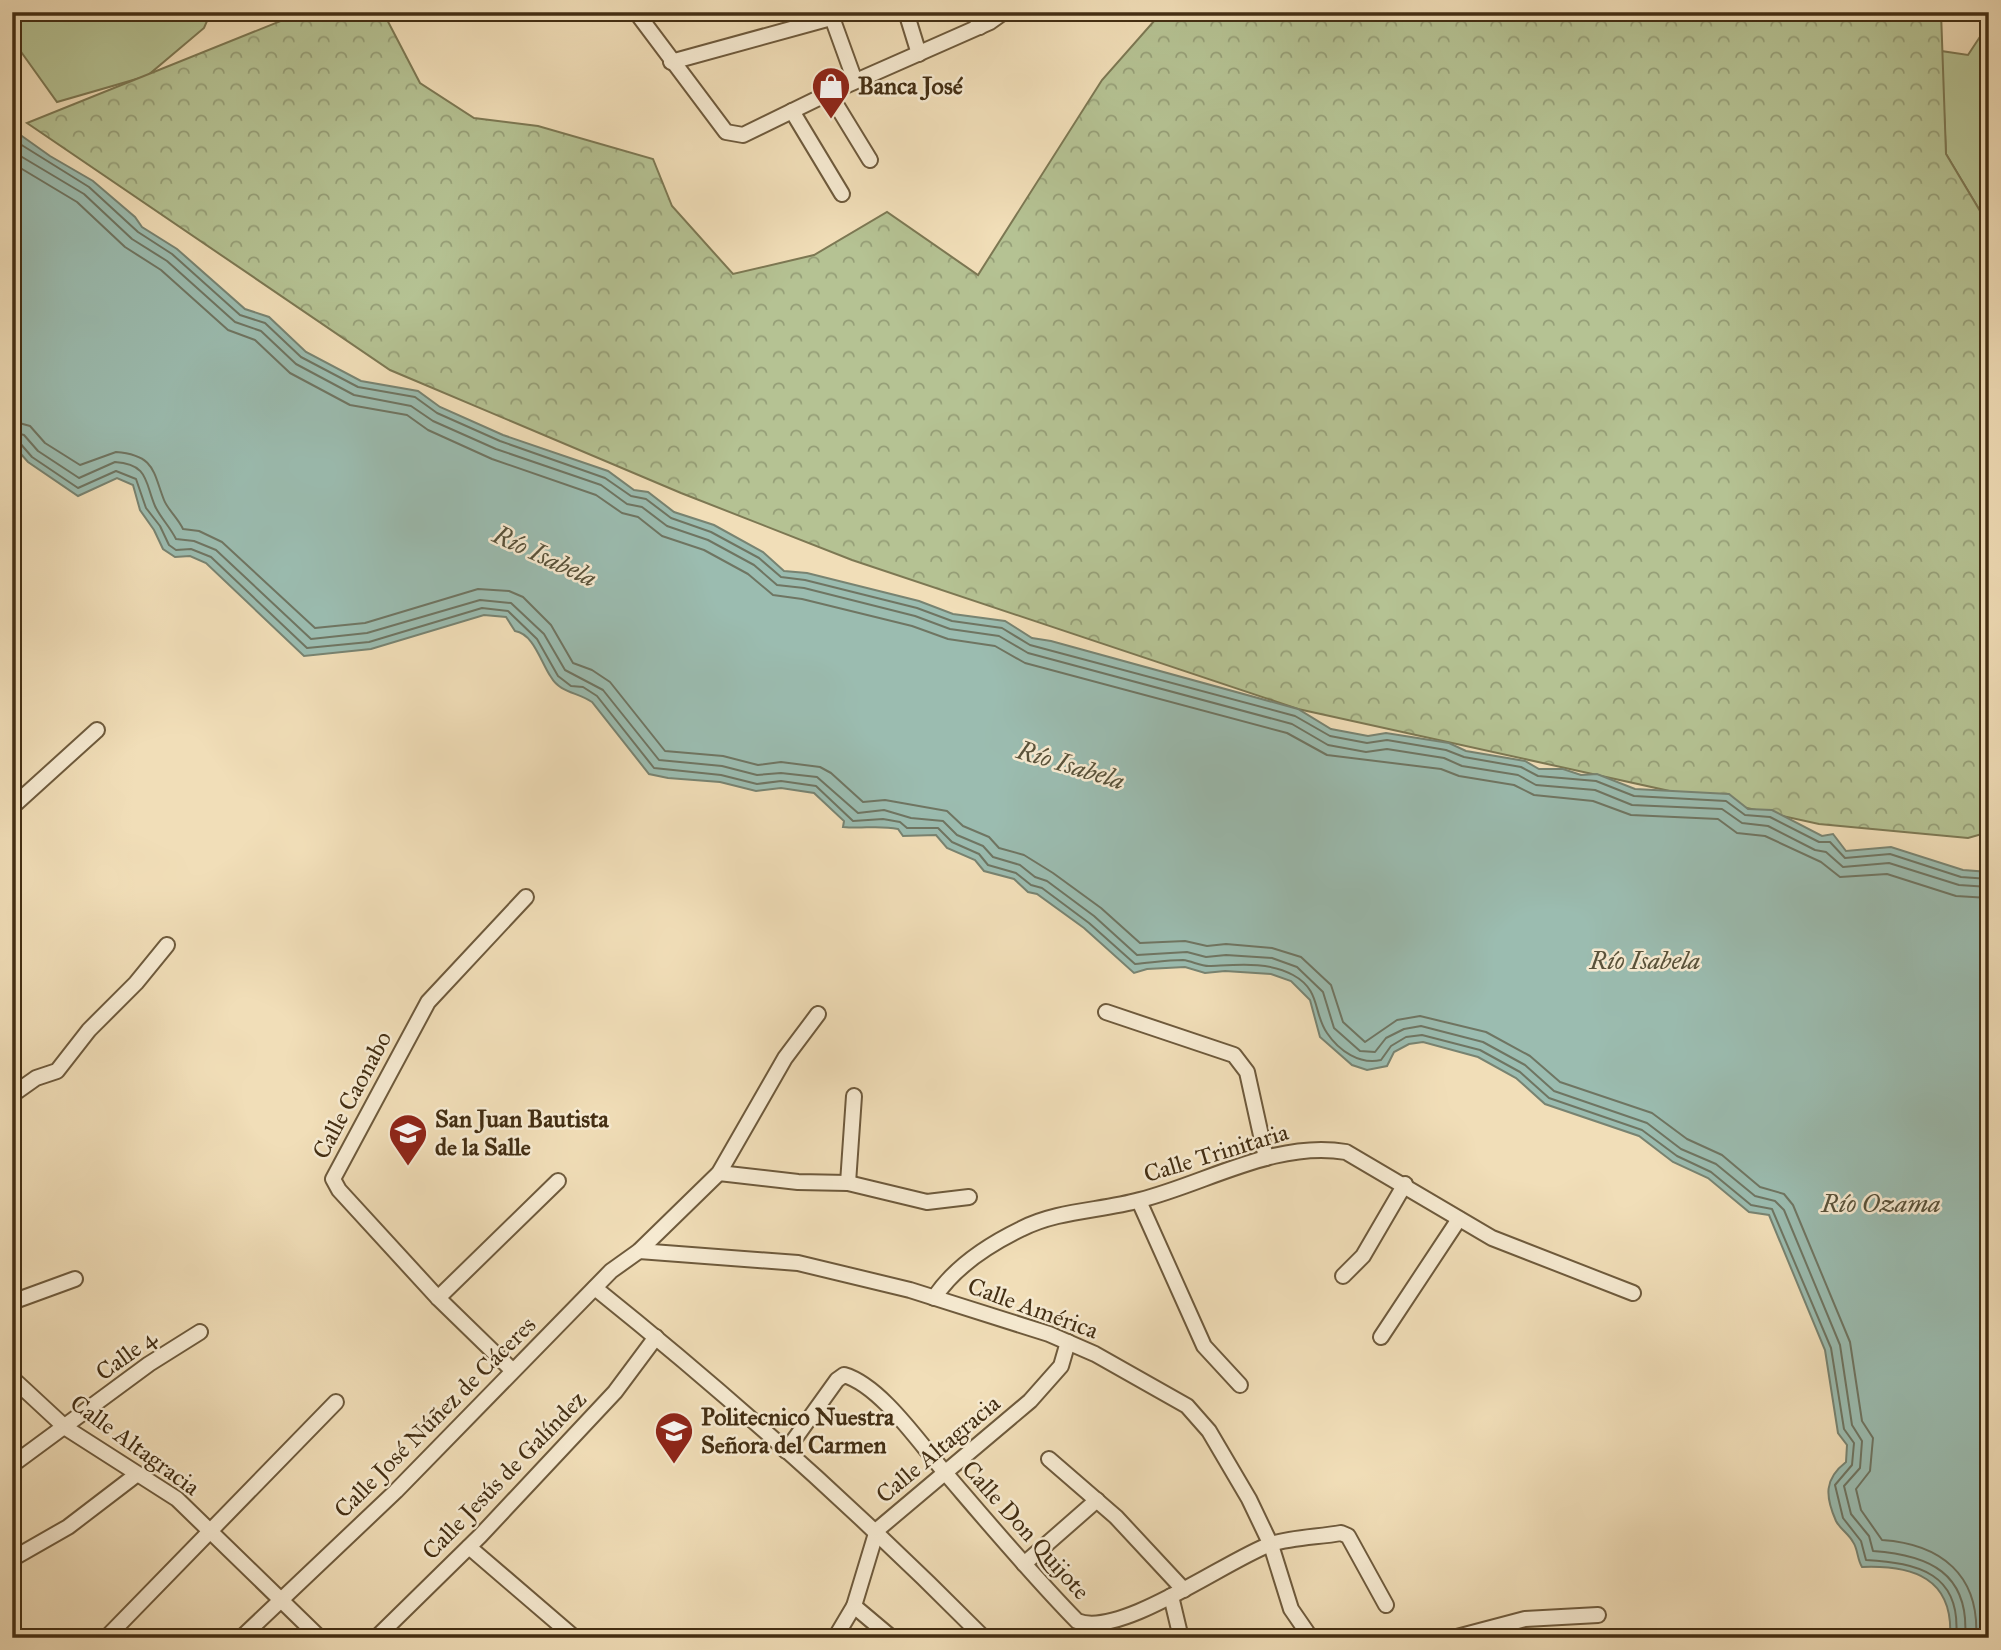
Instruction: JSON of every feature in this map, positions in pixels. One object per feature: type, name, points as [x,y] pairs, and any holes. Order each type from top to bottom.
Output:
[{"type":"street","points":[[636,12],[726,132],[743,135],[829,93],[980,27],[1004,12]]},
{"type":"street","points":[[906,12],[919,54]]},
{"type":"street","points":[[974,12],[980,27]]},
{"type":"street","points":[[671,62],[830,15],[855,82]]},
{"type":"street","points":[[829,93],[870,160]]},
{"type":"street","points":[[792,111],[842,194]]},
{"type":"street","points":[[12,807],[97,730]]},
{"type":"street","name":"Calle Caonabo","points":[[512,1370],[438,1298],[339,1190],[333,1179],[428,1002],[526,897]]},
{"type":"street","points":[[14,1088],[57,1071],[89,1030],[136,983],[167,945]]},
{"type":"street","points":[[1107,1012],[1234,1055],[1242,1062],[1247,1072],[1266,1158]]},
{"type":"street","name":"Calle José Núñez de Cáceres","points":[[241,1638],[396,1491],[611,1271],[639,1251],[719,1172],[785,1058],[818,1014]]},
{"type":"street","points":[[848,1183],[854,1096]]},
{"type":"street","name":"Calle Trinitaria","points":[[934,1298],[946,1280],[963,1265],[1024,1227],[1061,1215],[1139,1200],[1266,1158],[1311,1149],[1346,1152],[1405,1184],[1492,1238],[1633,1293]]},
{"type":"street","points":[[719,1172],[798,1182],[848,1183],[927,1202],[969,1197]]},
{"type":"street","points":[[438,1298],[558,1181]]},
{"type":"street","points":[[1343,1276],[1363,1256],[1405,1184]]},
{"type":"street","points":[[1139,1200],[1204,1346],[1240,1385]]},
{"type":"street","points":[[1381,1337],[1459,1219]]},
{"type":"street","name":"Calle América","points":[[639,1251],[798,1263],[934,1298],[1068,1342],[1095,1354],[1187,1406],[1209,1431],[1271,1545],[1291,1609],[1309,1636]]},
{"type":"street","points":[[12,1301],[75,1279]]},
{"type":"street","points":[[595,1288],[656,1337],[877,1530],[984,1638]]},
{"type":"street","name":"Calle 4","points":[[12,1465],[66,1428],[149,1364],[200,1332]]},
{"type":"street","name":"Calle Jesús de Galíndez","points":[[376,1638],[469,1547],[615,1392],[656,1337]]},
{"type":"street","name":"Calle Altagracia","points":[[835,1638],[855,1606],[877,1530],[946,1474],[1049,1380],[1061,1366],[1068,1342]]},
{"type":"street","name":"Calle Don Quijote","points":[[786,1451],[837,1380],[844,1375],[855,1378],[899,1416],[1024,1564],[1077,1621],[1086,1625],[1123,1616],[1177,1593]]},
{"type":"street","name":"Calle Altagracia","points":[[12,1378],[66,1428],[177,1499],[320,1638]]},
{"type":"street","points":[[106,1638],[336,1402]]},
{"type":"street","points":[[1049,1459],[1097,1500],[1177,1593],[1181,1638]]},
{"type":"street","points":[[12,1559],[68,1527],[136,1475]]},
{"type":"street","points":[[1024,1564],[1097,1500]]},
{"type":"street","points":[[1177,1593],[1271,1545],[1345,1533],[1386,1605]]},
{"type":"street","points":[[469,1547],[575,1638]]},
{"type":"street","points":[[855,1606],[892,1638]]},
{"type":"street","points":[[1453,1638],[1525,1619],[1598,1615]]},
{"type":"green space","points":[[12,12],[211,12],[204,28],[147,76],[57,102],[14,42]]},
{"type":"green space","points":[[303,12],[383,12],[420,83],[474,118],[538,126],[653,159],[672,206],[733,274],[814,255],[887,212],[978,275],[1102,80],[1162,12],[1941,12],[1946,154],[1989,226],[1989,832],[1968,838],[1819,824],[1298,709],[852,560],[681,493],[390,370],[27,123]]},
{"type":"green space","points":[[1989,23],[1989,226],[1946,154],[1941,51],[1968,55]]},
{"type":"water","name":"Río Isabela","points":[[12,129],[50,156],[93,181],[135,217],[142,227],[177,249],[245,309],[269,317],[306,352],[361,381],[418,391],[440,407],[503,435],[608,471],[634,490],[648,492],[674,512],[714,525],[763,552],[784,571],[807,573],[919,601],[953,614],[1005,621],[1032,638],[1298,709],[1331,729],[1368,736],[1386,733],[1449,743],[1466,751],[1525,761],[1539,769],[1563,769],[1581,775],[1597,774],[1635,789],[1729,794],[1748,809],[1772,810],[1822,836],[1833,834],[1846,851],[1891,847],[1963,870],[1989,872],[1989,1638],[1950,1638],[1945,1601],[1927,1579],[1898,1569],[1862,1567],[1855,1545],[1838,1524],[1830,1504],[1830,1482],[1846,1462],[1847,1445],[1838,1433],[1825,1350],[1769,1215],[1749,1212],[1708,1178],[1673,1162],[1639,1136],[1545,1104],[1516,1078],[1478,1057],[1423,1042],[1409,1044],[1394,1052],[1387,1066],[1367,1070],[1352,1065],[1320,1037],[1310,1000],[1291,981],[1271,974],[1225,971],[1205,973],[1185,967],[1147,969],[1134,973],[1084,928],[1037,894],[1028,892],[1014,879],[984,871],[975,860],[947,848],[936,835],[903,836],[898,829],[843,827],[844,821],[814,793],[781,788],[756,791],[720,782],[649,774],[592,702],[555,682],[532,643],[522,633],[515,631],[506,617],[484,615],[371,649],[304,656],[206,563],[190,556],[175,557],[163,549],[140,510],[133,485],[117,478],[78,496],[28,462],[12,444]]},
{"type":"place","name":"Banca José","points":[[831,120]]},
{"type":"place","name":"San Juan Bautista de la Salle","points":[[408,1167]]},
{"type":"place","name":"Politecnico Nuestra Señora del Carmen","points":[[674,1465]]},
{"type":"water label","name":"Río Ozama","points":[[1881,1203]]}]
